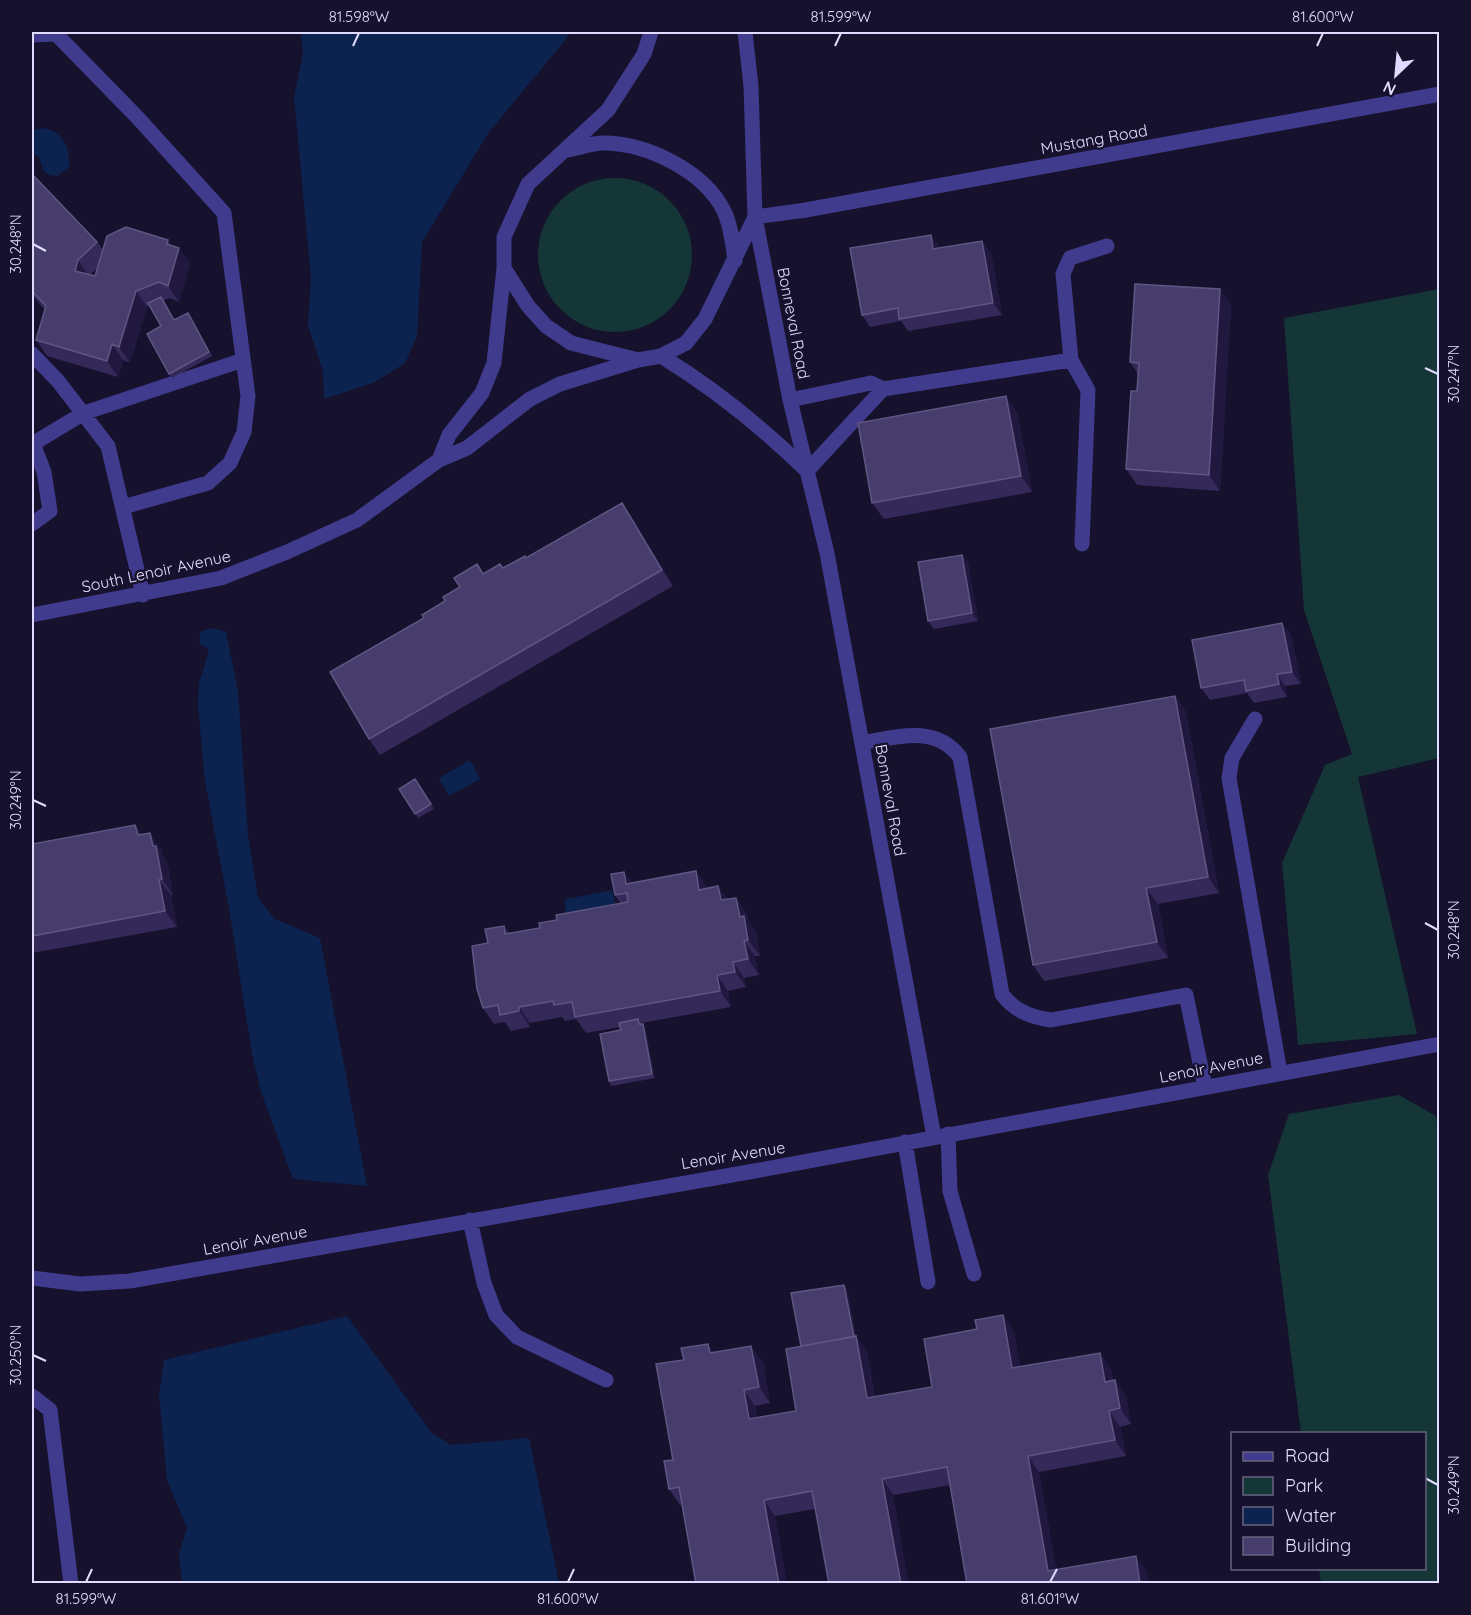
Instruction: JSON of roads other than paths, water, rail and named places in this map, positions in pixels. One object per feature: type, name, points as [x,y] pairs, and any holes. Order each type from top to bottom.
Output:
[{"type":"street","points":[[439,460],[449,435],[482,393],[494,363],[504,268],[504,237],[528,184],[608,110],[644,54],[651,32]]},
{"type":"street","name":"Bonneval Road","points":[[745,32],[751,86],[755,217],[790,400],[827,553],[862,743],[951,1191],[974,1274]]},
{"type":"street","points":[[32,35],[56,34],[138,118],[224,213],[248,396],[244,432],[230,463],[207,483],[123,507]]},
{"type":"street","name":"Mustang Road","points":[[755,217],[806,210],[1440,94]]},
{"type":"street","points":[[567,150],[602,143],[636,146],[664,158],[692,176],[714,195],[724,212],[735,261]]},
{"type":"street","name":"Bonneval Road","points":[[504,268],[528,306],[554,331],[571,343],[638,360],[661,356],[686,343],[705,320],[755,217]]},
{"type":"street","points":[[1082,544],[1088,390],[1071,360],[1063,274],[1070,258],[1107,246]]},
{"type":"street","points":[[32,354],[84,413],[108,446],[143,595]]},
{"type":"street","points":[[661,356],[710,386],[768,433],[807,471],[883,389]]},
{"type":"street","points":[[32,524],[50,511],[45,472],[33,442],[84,413],[243,360]]},
{"type":"street","name":"South Lenoir Avenue","points":[[32,615],[221,578],[287,552],[357,520],[439,460],[467,448],[530,399],[550,389],[638,360]]},
{"type":"street","points":[[790,400],[871,383],[883,389],[1071,360]]},
{"type":"street","points":[[1255,719],[1232,758],[1229,778],[1280,1073]]},
{"type":"street","points":[[862,743],[922,734],[944,741],[960,757],[1002,994],[1008,1003],[1029,1015],[1051,1020],[1186,995],[1205,1087]]},
{"type":"street","name":"Lenoir Avenue","points":[[32,1278],[80,1284],[130,1281],[1440,1044]]},
{"type":"street","points":[[905,1142],[928,1282]]},
{"type":"street","points":[[470,1220],[484,1283],[496,1315],[517,1337],[606,1380]]},
{"type":"street","points":[[32,1396],[50,1410],[71,1584]]},
{"type":"water","points":[[301,32],[572,32],[489,132],[422,242],[417,336],[405,363],[375,382],[324,399],[323,372],[308,325],[311,278],[294,97],[303,54]]},
{"type":"water","points":[[45,128],[62,138],[67,148],[69,167],[57,176],[46,173],[39,157],[32,153],[32,130]]},
{"type":"water","points":[[211,628],[226,632],[238,691],[248,835],[258,898],[275,919],[320,938],[367,1186],[293,1179],[261,1092],[252,1054],[230,914],[205,781],[198,707],[199,683],[209,650],[199,643],[200,632]]},
{"type":"water","points":[[470,760],[480,779],[449,796],[439,778]]},
{"type":"water","points":[[612,890],[617,912],[568,921],[564,902],[567,899]]},
{"type":"water","points":[[347,1316],[431,1432],[451,1445],[529,1438],[559,1583],[182,1583],[179,1554],[187,1528],[167,1480],[159,1395],[164,1360]]}]
